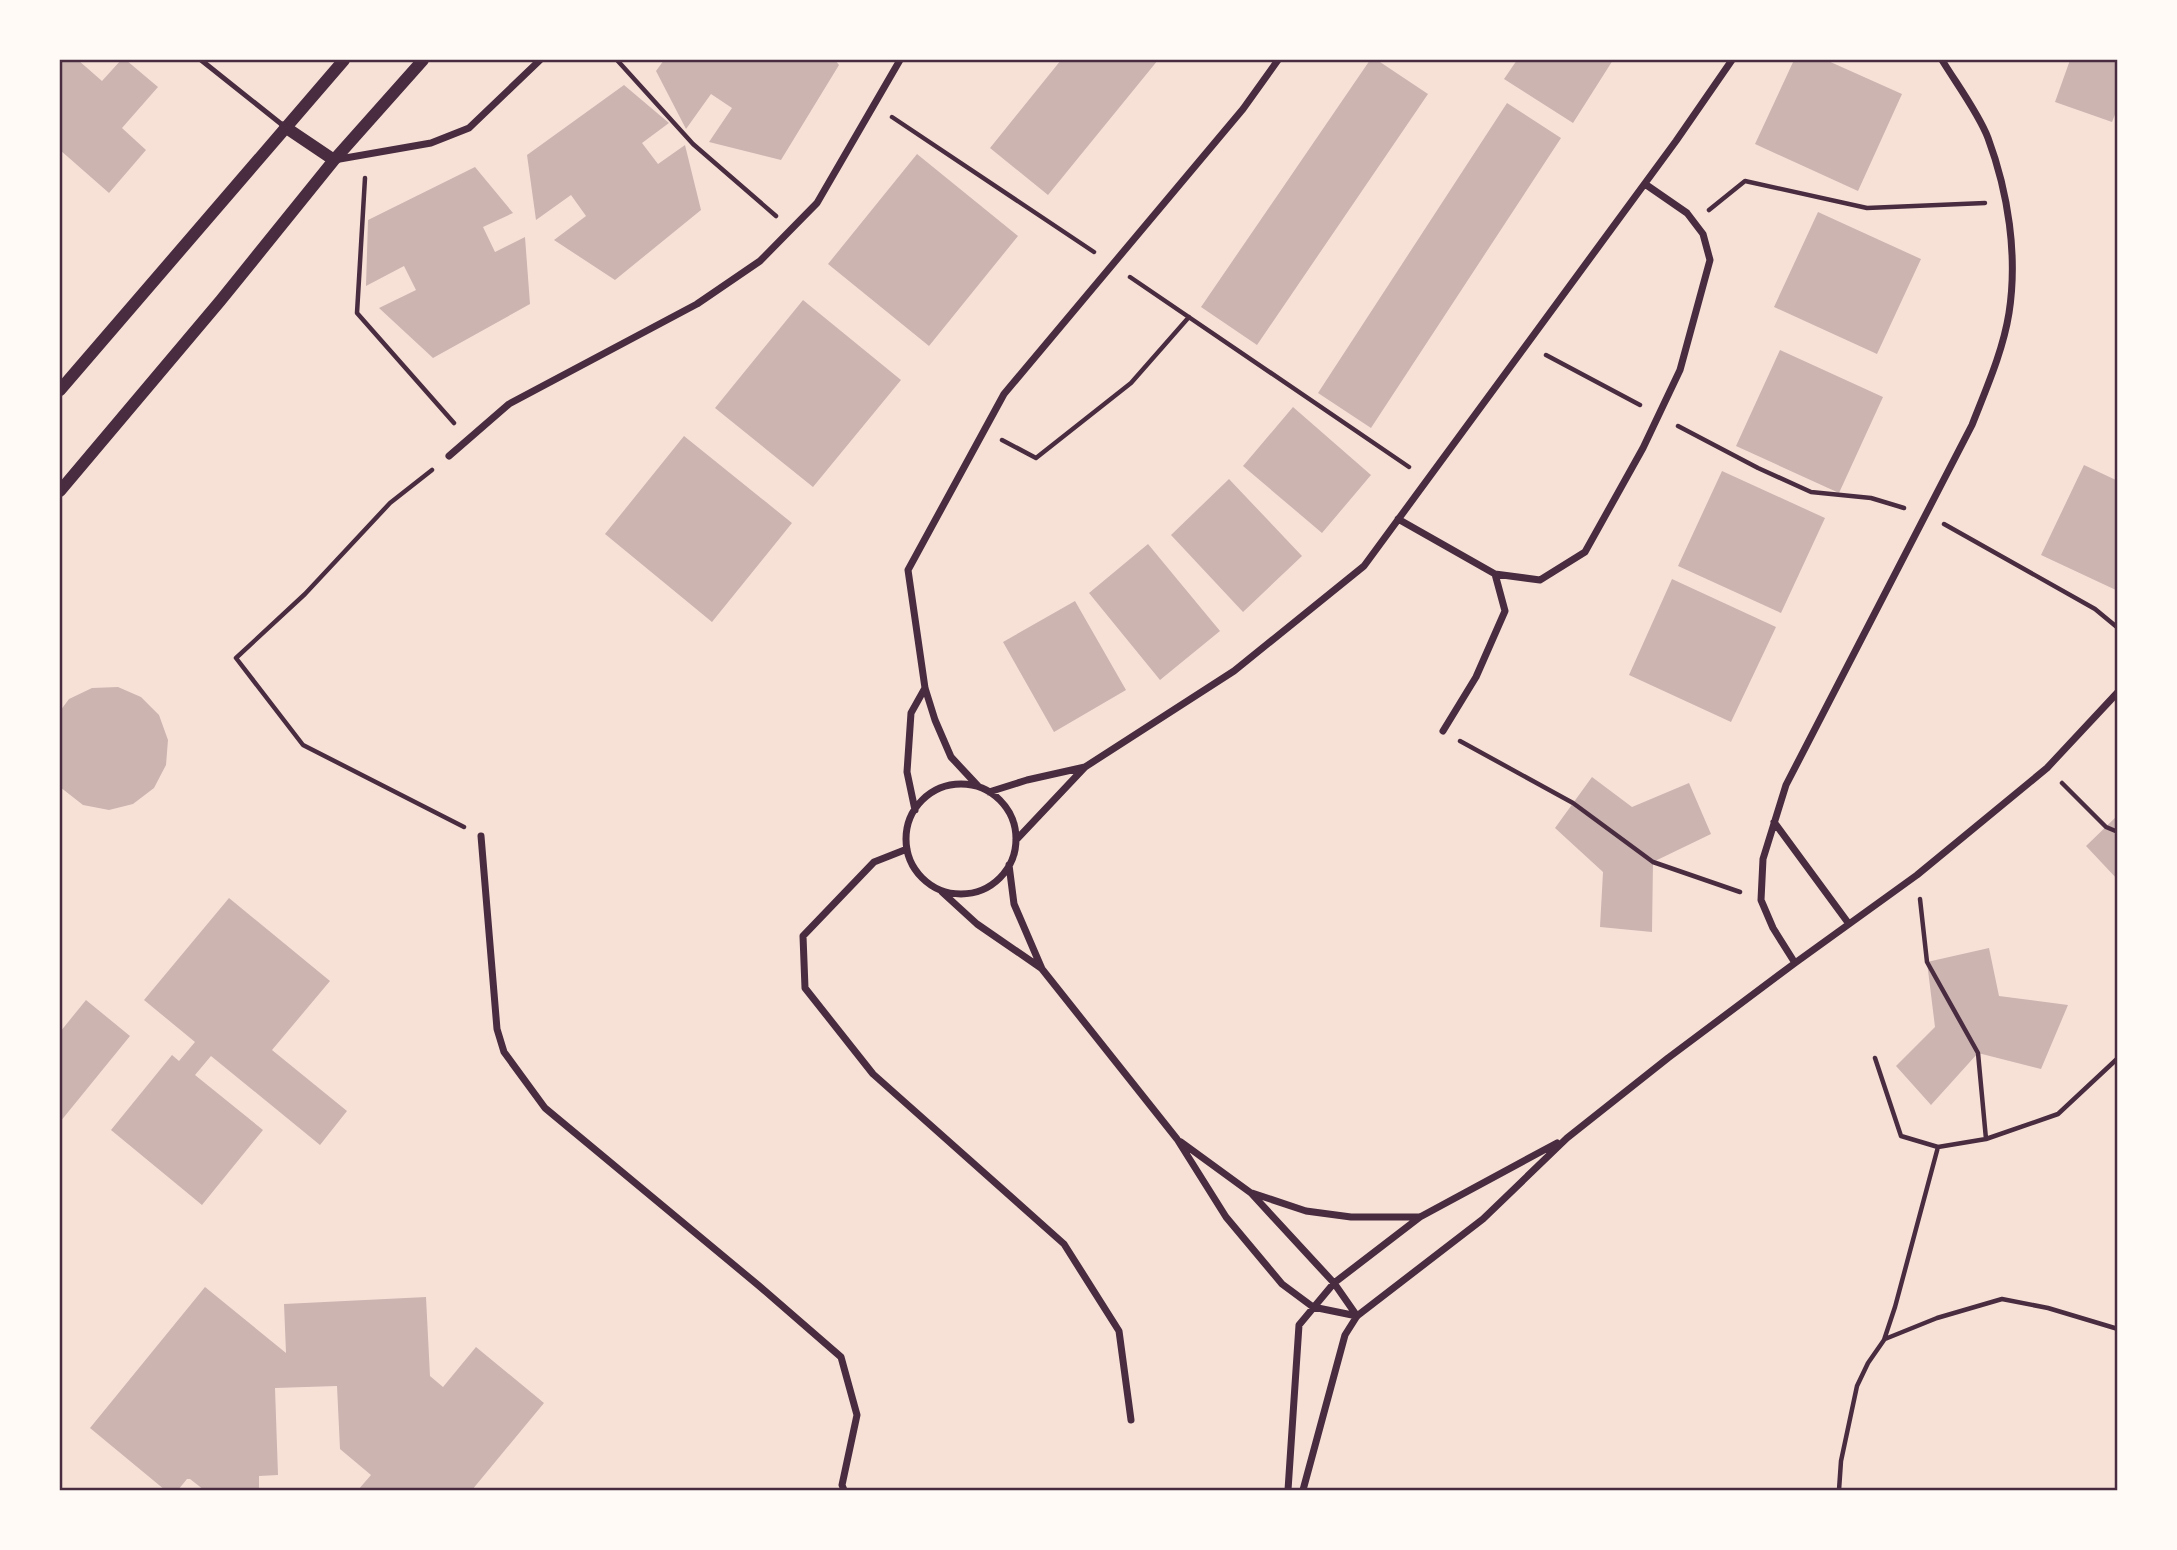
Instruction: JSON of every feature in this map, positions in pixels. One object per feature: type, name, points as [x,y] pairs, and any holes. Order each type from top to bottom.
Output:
[{"type":"street","points":[[60,390],[344,60]]},
{"type":"street","points":[[60,491],[334,160],[423,60]]},
{"type":"street","points":[[285,127],[334,160],[431,143],[469,128],[540,60]]},
{"type":"street","points":[[449,456],[509,404],[697,304],[760,261],[817,203],[900,60]]},
{"type":"street","points":[[978,786],[951,757],[925,688],[908,570],[1004,394],[1243,109],[1278,60]]},
{"type":"street","points":[[1016,840],[1085,767],[1234,671],[1364,566],[1645,184],[1732,60]]},
{"type":"street","points":[[1795,962],[1773,928],[1761,900],[1763,859],[1786,785],[1972,425],[1993,370],[2009,313],[2012,255],[2007,202],[1988,136],[1942,60]]},
{"type":"street","points":[[1398,519],[1495,574],[1540,580],[1585,552],[1659,415],[1680,370],[1710,260],[1703,234],[1687,213],[1645,184]]},
{"type":"street","points":[[1443,731],[1476,677],[1505,611],[1495,574]]},
{"type":"street","points":[[915,810],[907,772],[911,713],[925,688]]},
{"type":"street","points":[[1303,1490],[1345,1335],[1357,1316],[1483,1219],[1567,1138],[1795,962],[1917,875],[2047,768],[2118,692]]},
{"type":"street","points":[[989,792],[1027,779],[1085,767]]},
{"type":"street","points":[[1042,969],[977,924],[939,889],[924,880],[913,866],[907,849],[906,831],[921,801],[933,791],[947,785],[963,783],[978,786],[1007,807],[1014,823],[1016,840],[1009,865],[1014,904],[1042,969],[1177,1139],[1226,1217],[1282,1284],[1313,1307],[1357,1316]]},
{"type":"street","points":[[1774,822],[1849,924]]},
{"type":"street","points":[[481,836],[497,1029],[504,1052],[545,1108],[841,1357],[857,1415],[842,1485],[844,1490]]},
{"type":"street","points":[[907,849],[874,862],[803,936],[805,988],[873,1074],[1064,1244],[1119,1331],[1131,1420]]},
{"type":"street","points":[[939,889],[957,894],[974,892],[991,885],[1009,865]]},
{"type":"street","points":[[1288,1490],[1300,1325],[1313,1307],[1334,1283],[1420,1217],[1567,1138]]},
{"type":"street","points":[[1177,1139],[1251,1193],[1334,1283],[1357,1316]]},
{"type":"street","points":[[1251,1193],[1306,1211],[1351,1216],[1420,1217]]},
{"type":"lane","points":[[201,60],[285,127]]},
{"type":"path","points":[[617,60],[694,144],[791,230]]},
{"type":"path","points":[[874,104],[1427,480]]},
{"type":"path","points":[[366,156],[357,313],[469,440]]},
{"type":"path","points":[[1695,223],[1745,181],[1867,208],[2007,202]]},
{"type":"path","points":[[985,431],[1036,458],[1131,383],[1189,317]]},
{"type":"path","points":[[1527,344],[1747,462],[1811,492],[1871,498],[1926,514],[2095,609],[2118,628]]},
{"type":"path","points":[[449,456],[390,503],[306,594],[236,658],[303,745],[481,836]]},
{"type":"path","points":[[1443,731],[1573,803],[1653,862],[1734,890]]},
{"type":"path","points":[[2047,768],[2106,827],[2118,832]]},
{"type":"path","points":[[1917,875],[1927,962],[1979,1053],[1986,1139]]},
{"type":"path","points":[[1875,1058],[1901,1136],[1938,1147],[1986,1139],[2058,1114],[2118,1058]]},
{"type":"path","points":[[1839,1490],[1841,1461],[1857,1386],[1868,1363],[1884,1340],[1938,1147]]},
{"type":"path","points":[[1884,1340],[1937,1318],[2002,1299],[2048,1308],[2118,1329]]},
{"type":"building","points":[[60,60],[78,60],[102,81],[121,60],[126,60],[158,87],[122,128],[146,150],[109,193],[60,150]]},
{"type":"building","points":[[664,60],[835,60],[839,65],[781,160],[709,142],[732,108],[711,94],[686,129],[656,71]]},
{"type":"building","points":[[1061,60],[1158,60],[1048,195],[990,148]]},
{"type":"building","points":[[1370,60],[1377,60],[1428,94],[1257,345],[1201,307]]},
{"type":"building","points":[[1517,60],[1613,60],[1573,123],[1504,79]]},
{"type":"building","points":[[1794,60],[1826,60],[1902,94],[1858,191],[1755,144]]},
{"type":"building","points":[[2070,60],[2118,60],[2118,107],[2112,122],[2055,102]]},
{"type":"building","points":[[624,85],[669,123],[642,143],[658,164],[685,145],[701,210],[615,280],[554,240],[586,216],[571,195],[536,220],[527,155]]},
{"type":"building","points":[[1507,103],[1561,138],[1371,428],[1318,393]]},
{"type":"building","points":[[917,154],[1018,236],[929,346],[828,264]]},
{"type":"building","points":[[475,167],[513,213],[483,227],[495,252],[525,237],[530,304],[433,358],[379,308],[416,290],[404,266],[366,286],[368,220]]},
{"type":"building","points":[[1818,212],[1921,259],[1877,354],[1774,307]]},
{"type":"building","points":[[803,300],[901,380],[813,487],[715,408]]},
{"type":"building","points":[[1780,350],[1883,397],[1839,493],[1736,446]]},
{"type":"building","points":[[1293,407],[1371,475],[1322,533],[1243,466]]},
{"type":"building","points":[[684,436],[792,523],[712,622],[605,534]]},
{"type":"building","points":[[2084,465],[2118,481],[2118,591],[2041,555]]},
{"type":"building","points":[[1722,471],[1825,518],[1781,613],[1678,566]]},
{"type":"building","points":[[1229,479],[1302,556],[1243,612],[1171,535]]},
{"type":"building","points":[[1148,544],[1220,631],[1160,680],[1089,593]]},
{"type":"building","points":[[1672,579],[1776,627],[1731,722],[1629,675]]},
{"type":"building","points":[[1075,601],[1126,690],[1054,732],[1003,642]]},
{"type":"building","points":[[118,687],[141,697],[159,715],[168,740],[166,765],[154,788],[133,804],[109,810],[83,805],[60,787],[60,711],[69,699],[92,688]]},
{"type":"building","points":[[1592,777],[1632,807],[1689,783],[1711,834],[1653,862],[1652,932],[1600,927],[1603,872],[1555,828]]},
{"type":"building","points":[[2118,815],[2118,880],[2086,846]]},
{"type":"building","points":[[229,898],[330,981],[272,1050],[347,1111],[320,1145],[211,1056],[195,1075],[263,1130],[202,1205],[111,1130],[172,1055],[179,1061],[195,1042],[144,1000]]},
{"type":"building","points":[[1989,948],[1999,996],[2068,1005],[2041,1069],[1978,1053],[1931,1105],[1896,1066],[1935,1027],[1927,962]]},
{"type":"building","points":[[86,1000],[130,1036],[60,1122],[60,1032]]},
{"type":"building","points":[[205,1287],[286,1353],[284,1304],[426,1297],[430,1376],[443,1387],[476,1347],[544,1403],[472,1490],[358,1490],[371,1475],[340,1449],[337,1386],[275,1388],[278,1475],[259,1476],[259,1490],[204,1490],[187,1479],[178,1490],[165,1490],[90,1428]]}]
